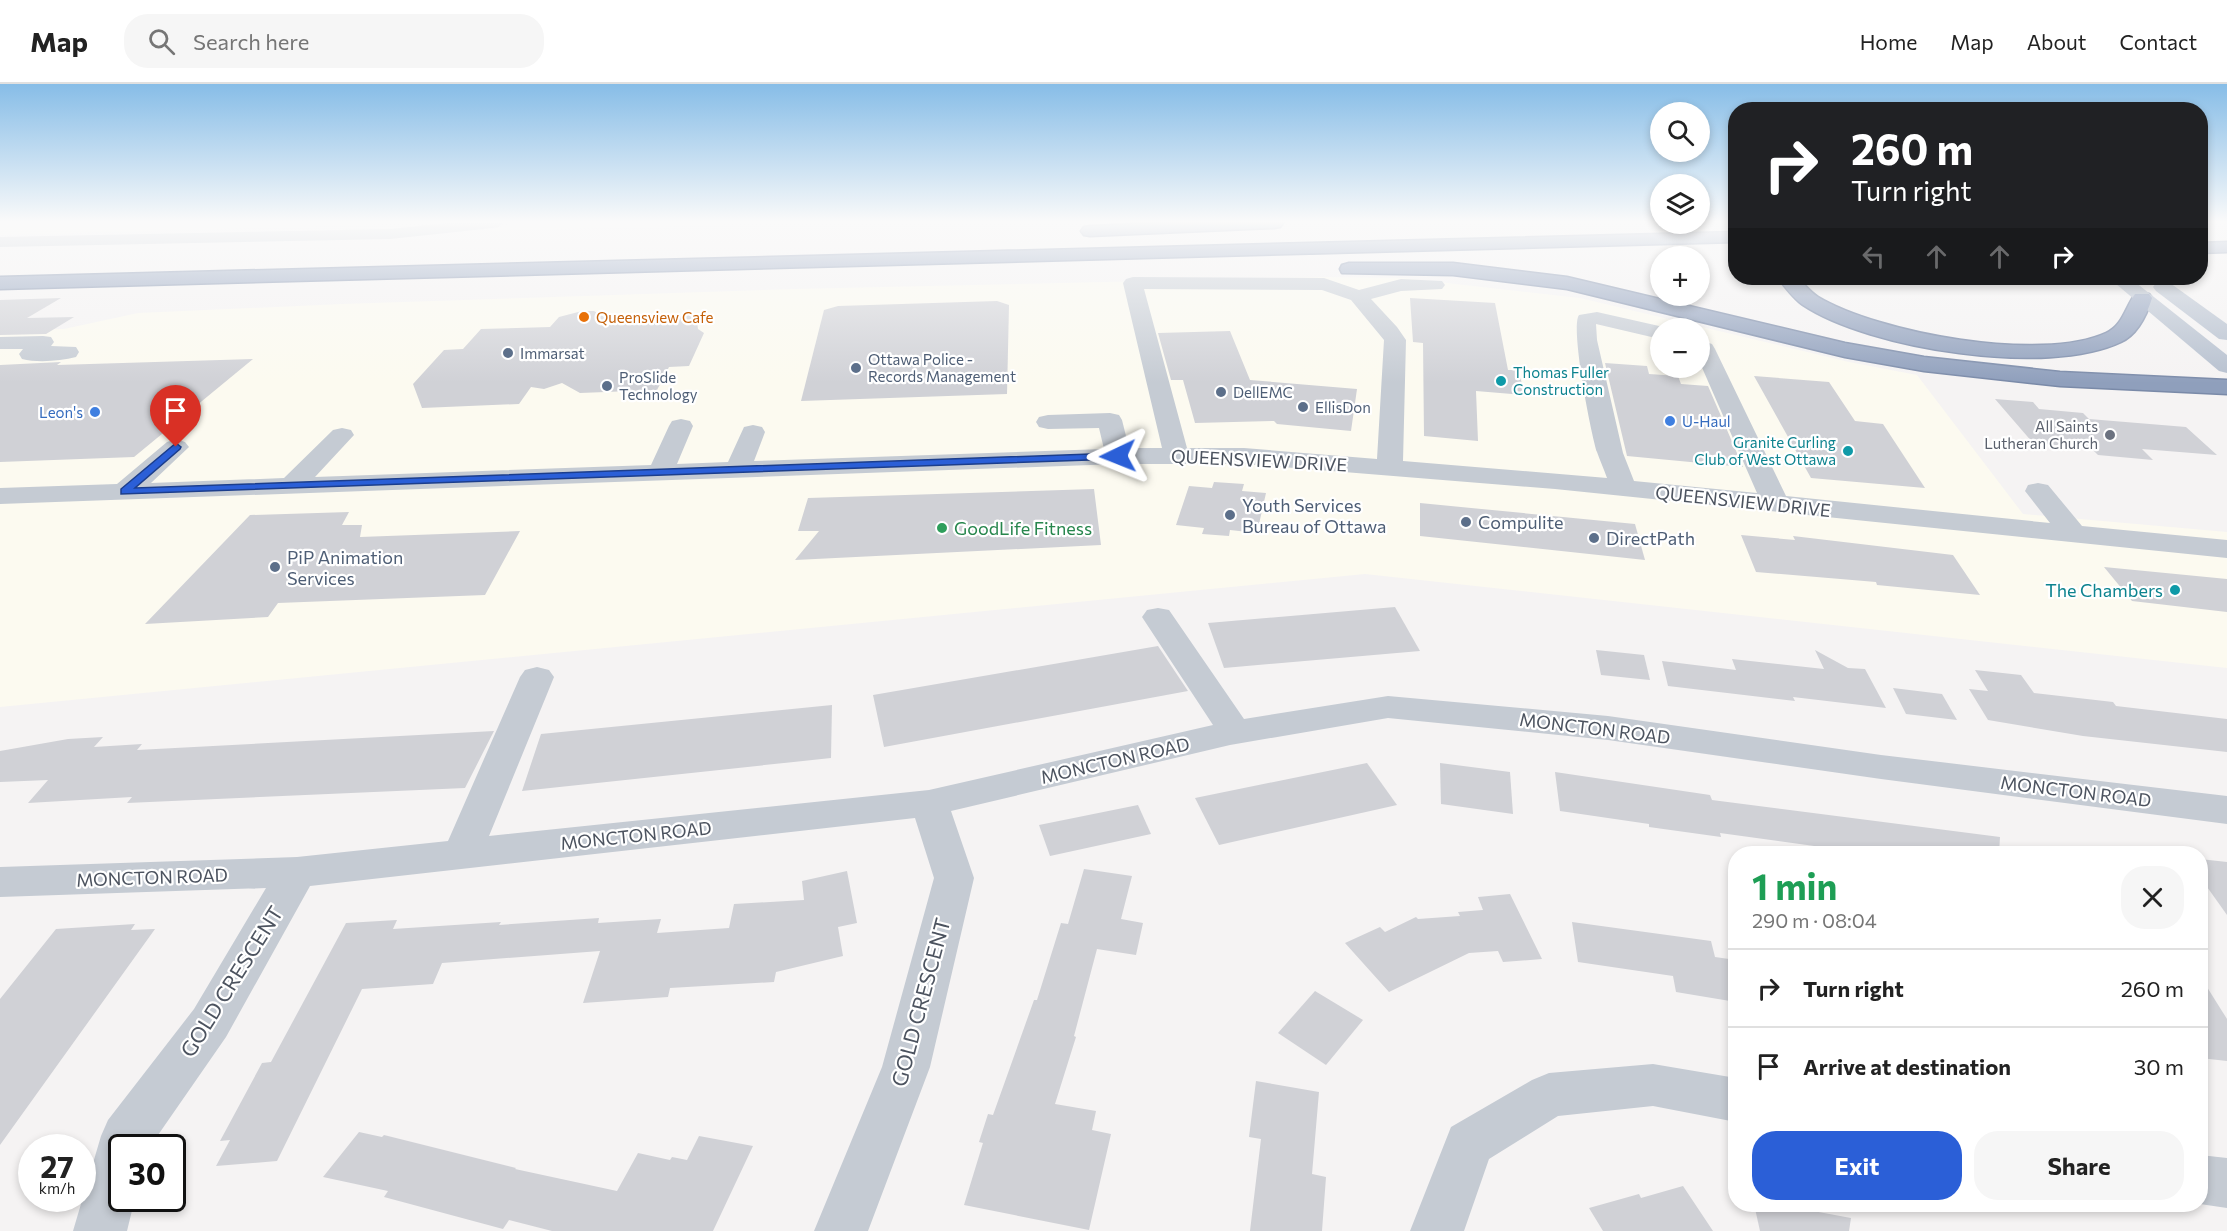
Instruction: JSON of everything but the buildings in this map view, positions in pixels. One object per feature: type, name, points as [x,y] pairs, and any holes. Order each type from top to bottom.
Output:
[{"type":"highway","points":[[0,283],[251,277]]},
{"type":"highway","points":[[1521,277],[1577,285],[1834,347],[1924,364],[2060,379],[2227,387]]},
{"type":"highway","points":[[1794,285],[1832,312],[1876,328],[1953,345],[2019,352],[2052,352],[2088,346],[2112,338],[2135,317],[2143,290]]},
{"type":"main road","points":[[2143,290],[2167,290],[2227,334]]},
{"type":"main road","points":[[2143,290],[2227,366]]},
{"type":"street","points":[[1176,455],[1133,284],[1317,283],[1358,296],[1390,331],[1395,340],[1390,468]]},
{"type":"street","points":[[1358,296],[1401,285],[1435,285]]},
{"type":"street","points":[[1623,488],[1608,441],[1586,340],[1586,319],[1597,318],[1650,331]]},
{"type":"street","points":[[0,343],[43,342],[30,354],[68,352]]},
{"type":"street","points":[[1710,362],[1776,504]]},
{"type":"street","points":[[1048,422],[1110,420],[1118,456]]},
{"type":"street","points":[[660,473],[681,426]]},
{"type":"street","points":[[738,470],[753,432]]},
{"type":"street","points":[[290,487],[342,435]]},
{"type":"street","points":[[124,492],[176,447]]},
{"type":"street","name":"QUEENSVIEW DRIVE","points":[[3,498],[1118,456],[1244,456],[1623,488],[2227,549]]},
{"type":"street","points":[[2038,491],[2074,534]]},
{"type":"street","points":[[1158,617],[1235,732]]},
{"type":"street","points":[[462,854],[537,677]]},
{"type":"street","name":"MONCTON ROAD","points":[[0,882],[297,872],[929,803],[1235,732],[1388,707],[1608,728],[1881,767],[2227,810]]},
{"type":"street","name":"GOLD CRESCENT","points":[[841,1231],[906,1066],[954,878],[929,803]]},
{"type":"street","name":"GOLD CRESCENT","points":[[127,1134],[210,1023],[297,872]]},
{"type":"street","points":[[1437,1231],[1469,1144],[1550,1095],[1653,1085],[1728,1099]]},
{"type":"street","points":[[2208,1180],[2227,1183]]},
{"type":"street","points":[[100,1231],[108,1203]]},
{"type":"shaded area","points":[[1324,277],[1403,278],[1580,298],[1664,318],[1650,318],[1650,378],[1710,378],[1710,329],[1849,362],[1917,375],[2023,514],[2227,532],[2227,668],[1365,574],[0,707],[0,330],[64,329],[138,313],[794,289]]},
{"type":"place","name":"Queensview Cafe","points":[[584,317]]},
{"type":"place","name":"Immarsat","points":[[508,353]]},
{"type":"place","name":"Ottawa Police - Records Management","points":[[856,368]]},
{"type":"place","name":"Thomas Fuller Construction","points":[[1501,381]]},
{"type":"place","name":"ProSlide Technology","points":[[607,386]]},
{"type":"place","name":"DellEMC","points":[[1221,392]]},
{"type":"place","name":"EllisDon","points":[[1303,407]]},
{"type":"place","name":"Leon's","points":[[95,412]]},
{"type":"place","name":"U-Haul","points":[[1670,421]]},
{"type":"place","name":"All Saints Lutheran Church","points":[[2110,435]]},
{"type":"place","name":"Granite Curling Club of West Ottawa","points":[[1848,451]]},
{"type":"place","name":"Youth Services Bureau of Ottawa","points":[[1230,515]]},
{"type":"place","name":"Compulite","points":[[1466,522]]},
{"type":"place","name":"GoodLife Fitness","points":[[942,528]]},
{"type":"place","name":"DirectPath","points":[[1594,538]]},
{"type":"place","name":"PiP Animation Services","points":[[275,567]]},
{"type":"place","name":"The Chambers","points":[[2175,590]]},
{"type":"route","points":[[176,447],[135,480],[124,492],[1118,456]]}]
